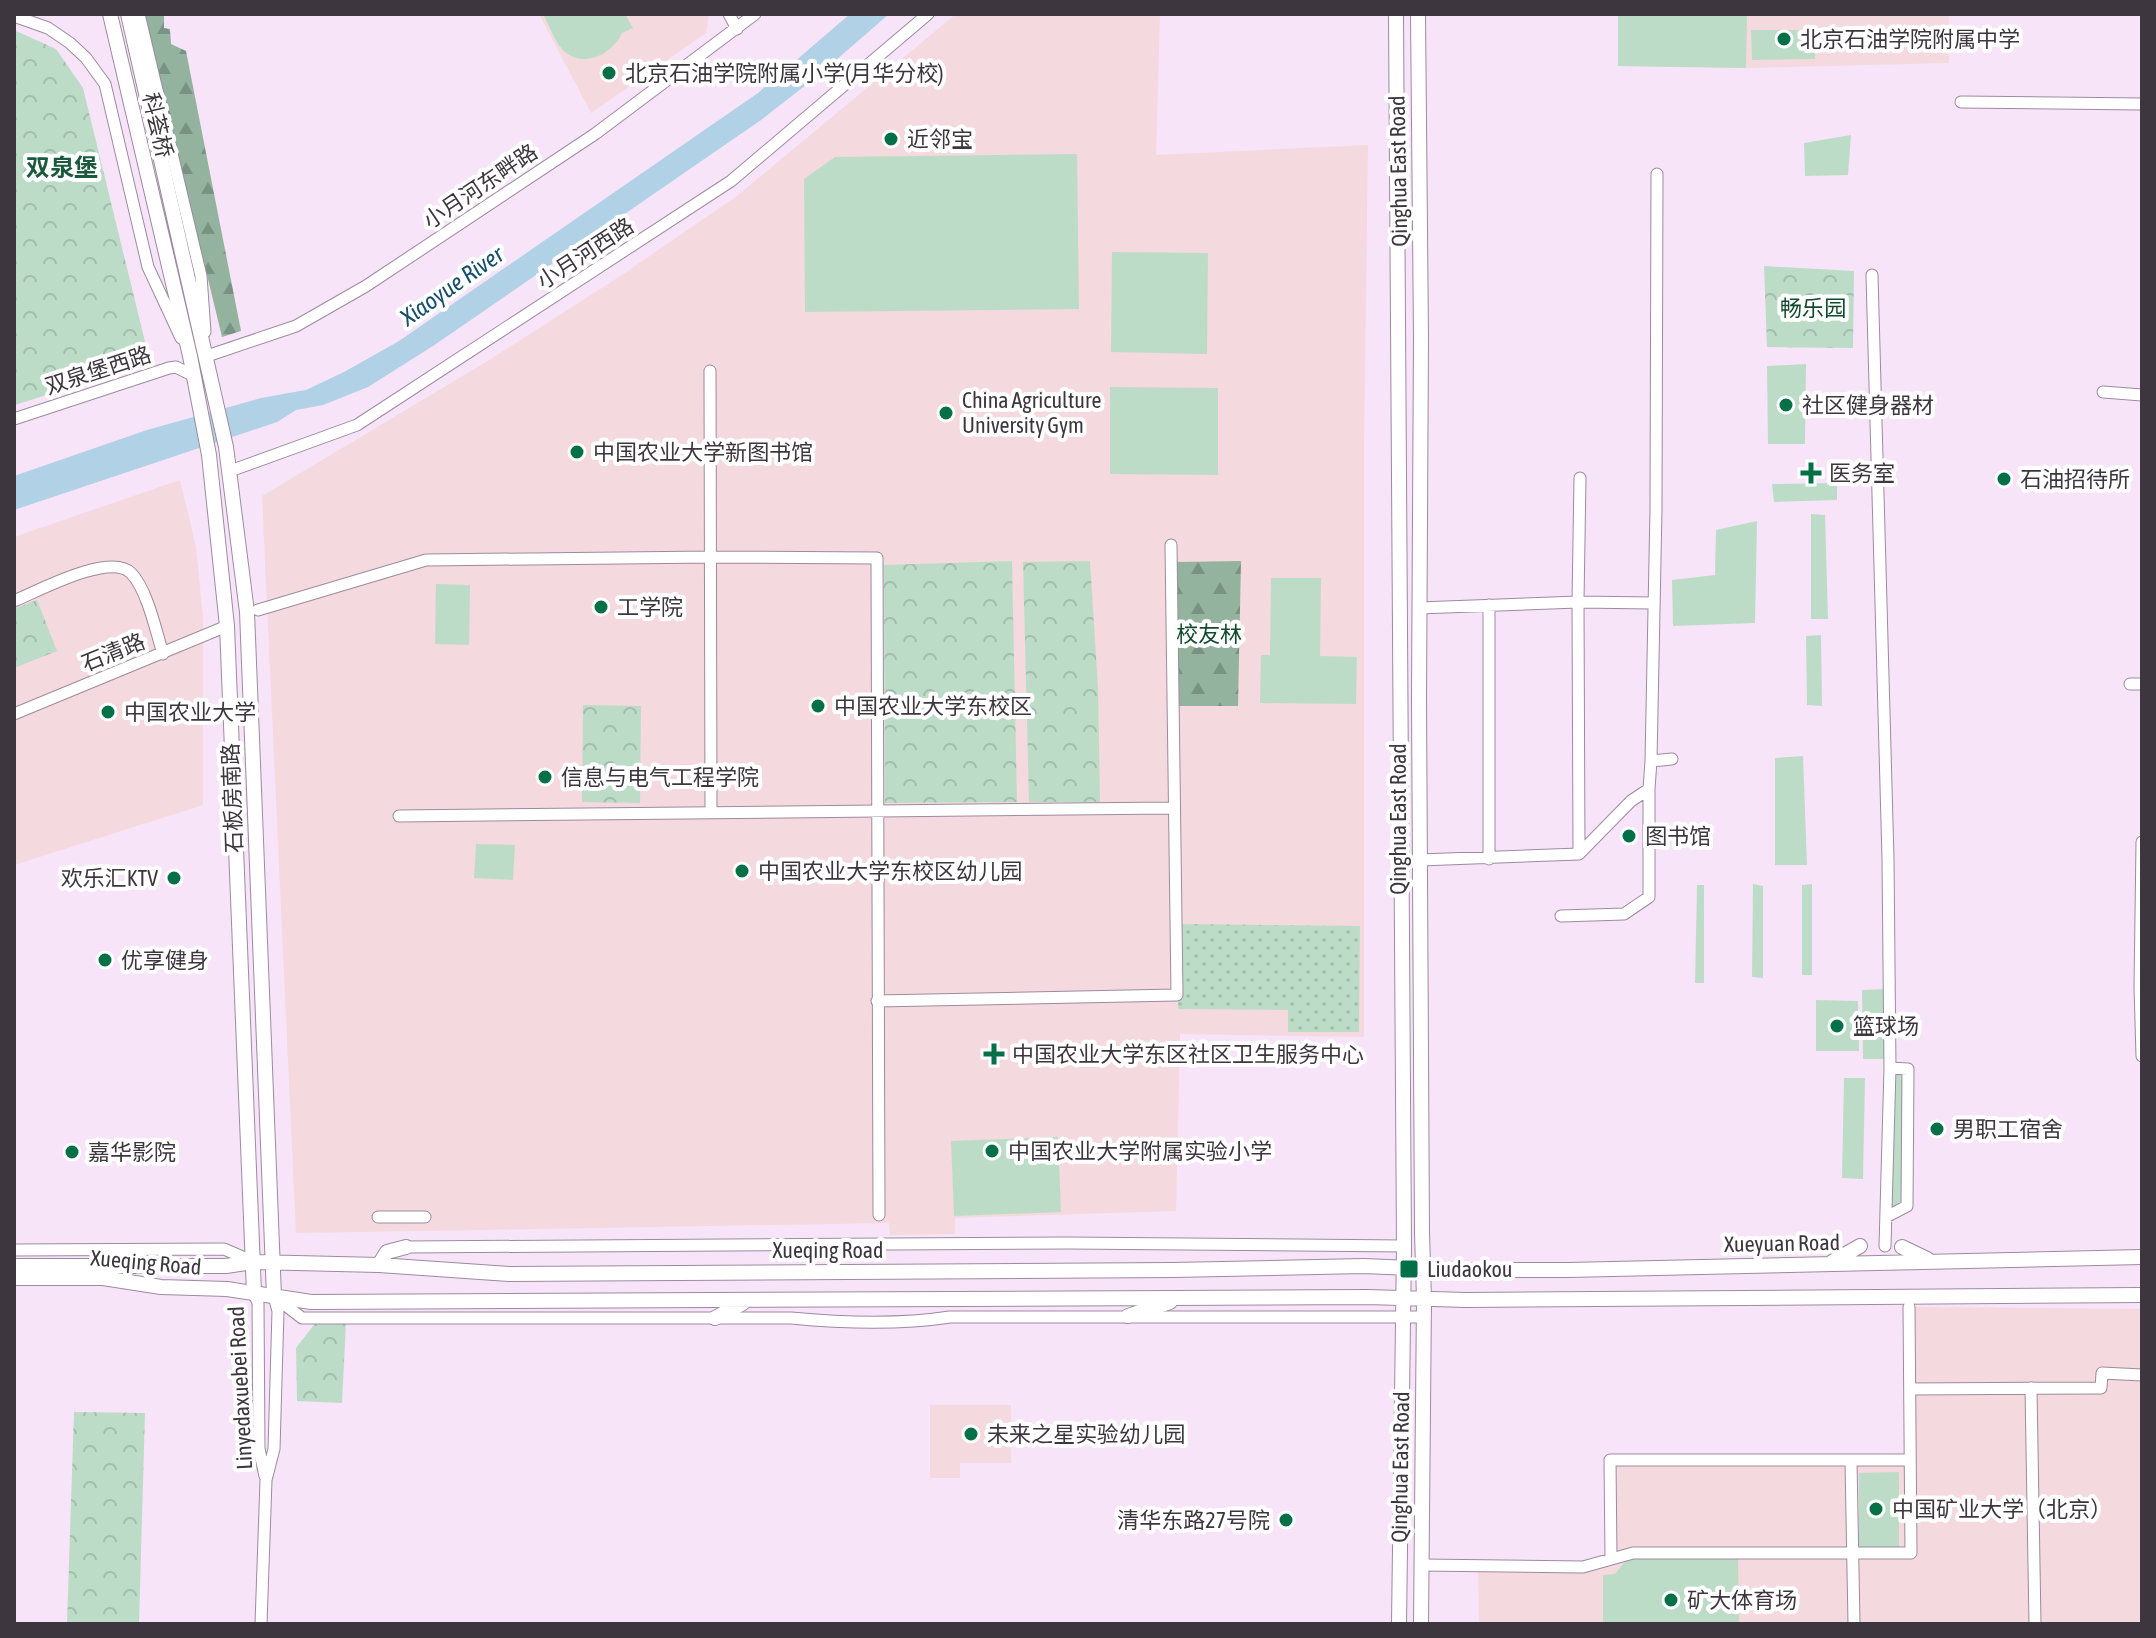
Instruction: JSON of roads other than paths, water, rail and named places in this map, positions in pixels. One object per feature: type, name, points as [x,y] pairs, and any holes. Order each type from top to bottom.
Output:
[{"type":"main road","name":"科荟桥","points":[[110,14],[164,247]]},
{"type":"main road","name":"科荟桥","points":[[128,14],[181,241]]},
{"type":"main road","name":"Qinghua East Road","points":[[1396,14],[1404,1246],[1399,1624]]},
{"type":"main road","name":"Qinghua East Road","points":[[1418,14],[1424,1299],[1421,1624]]},
{"type":"main road","points":[[1396,113],[1419,113]]},
{"type":"main road","name":"石板房南路","points":[[181,241],[226,447],[247,612],[274,1296]]},
{"type":"main road","name":"石板房南路","points":[[164,247],[209,455],[227,626],[254,1293]]},
{"type":"main road","points":[[1829,1263],[1860,1246]]},
{"type":"main road","points":[[379,1265],[387,1252],[406,1247]]},
{"type":"main road","points":[[1902,1247],[1930,1261]]},
{"type":"main road","name":"Xueyuan Road","points":[[1404,1267],[1568,1270],[2142,1257]]},
{"type":"main road","name":"Xueqing Road","points":[[14,1266],[226,1266],[253,1262],[379,1265],[509,1274],[1404,1267]]},
{"type":"main road","name":"Xueqing Road","points":[[14,1278],[103,1278],[161,1287],[227,1289],[311,1302],[1424,1299]]},
{"type":"main road","points":[[1424,1299],[2142,1295]]},
{"type":"main road","points":[[1734,1298],[1766,1308]]},
{"type":"main road","points":[[1128,1316],[1177,1299]]},
{"type":"main road","points":[[715,1318],[747,1301]]},
{"type":"street","points":[[139,14],[201,276],[207,354]]},
{"type":"street","points":[[729,14],[737,29]]},
{"type":"street","name":"小月河东畔路","points":[[207,354],[296,326],[366,286],[595,134],[755,14]]},
{"type":"street","name":"小月河西路","points":[[230,471],[357,425],[718,190],[928,14]]},
{"type":"street","points":[[14,16],[48,28],[70,43],[86,58],[105,84],[148,267],[190,356]]},
{"type":"street","points":[[1961,102],[2142,104]]},
{"type":"street","points":[[1561,916],[1624,914],[1649,897],[1657,174]]},
{"type":"street","points":[[1872,275],[1886,763],[1890,1068],[1885,1246]]},
{"type":"street","name":"双泉堡西路","points":[[14,419],[169,368],[176,367],[194,376]]},
{"type":"street","points":[[710,371],[711,812]]},
{"type":"street","points":[[2103,392],[2142,395]]},
{"type":"street","points":[[1579,854],[1580,478]]},
{"type":"street","points":[[877,1001],[1177,995],[1172,808],[1171,545]]},
{"type":"street","points":[[258,610],[426,560],[877,558],[879,1215]]},
{"type":"street","points":[[14,601],[95,568],[112,565],[130,571],[143,593],[163,654]]},
{"type":"street","points":[[1419,608],[1578,602],[1653,603]]},
{"type":"street","points":[[1489,605],[1489,859]]},
{"type":"street","name":"石清路","points":[[14,714],[227,626]]},
{"type":"street","points":[[1651,761],[1672,759]]},
{"type":"street","points":[[1420,860],[1579,854],[1623,808],[1649,789]]},
{"type":"street","points":[[399,816],[1172,808]]},
{"type":"street","points":[[2142,842],[2142,1056]]},
{"type":"street","points":[[1886,1217],[1907,1206],[1908,1069],[1890,1068]]},
{"type":"street","points":[[378,1217],[425,1217]]},
{"type":"street","name":"Xueqing Road","points":[[406,1247],[1068,1243],[1404,1246]]},
{"type":"street","name":"Xueqing Road","points":[[14,1250],[224,1249],[253,1262]]},
{"type":"street","name":"Linyedaxuebei Road","points":[[254,1293],[258,1303],[259,1449],[266,1480]]},
{"type":"street","name":"Xueqing Road","points":[[274,1296],[302,1318],[791,1318],[829,1322],[926,1321],[950,1317],[1424,1317]]},
{"type":"street","name":"Linyedaxuebei Road","points":[[261,1624],[266,1480],[274,1449],[278,1311],[274,1296]]},
{"type":"street","points":[[1421,1565],[1583,1567],[1633,1553],[1911,1553],[1909,1307]]},
{"type":"street","points":[[1910,1389],[2101,1388],[2102,1373],[2142,1375]]},
{"type":"street","points":[[2031,1388],[2035,1624]]},
{"type":"street","points":[[1611,1558],[1610,1460],[1910,1460]]},
{"type":"street","points":[[1851,1461],[1854,1624]]},
{"type":"water","points":[[850,14],[889,14],[761,120],[433,346],[368,387],[323,405],[296,410],[277,422],[14,510],[14,476],[147,430],[261,398],[306,390],[399,341],[758,93]]},
{"type":"place","name":"北京石油学院附属中学","points":[[1784,39]]},
{"type":"place","name":"北京石油学院附属小学(月华分校)","points":[[609,73]]},
{"type":"place","name":"近邻宝","points":[[891,139]]},
{"type":"place","name":"社区健身器材","points":[[1786,405]]},
{"type":"place","name":"China Agriculture University Gym","points":[[946,413]]},
{"type":"place","name":"中国农业大学新图书馆","points":[[577,452]]},
{"type":"place","name":"医务室","points":[[1811,473]]},
{"type":"place","name":"石油招待所","points":[[2004,479]]},
{"type":"place","name":"工学院","points":[[601,607]]},
{"type":"place","name":"中国农业大学东校区","points":[[818,706]]},
{"type":"place","name":"中国农业大学","points":[[108,712]]},
{"type":"place","name":"信息与电气工程学院","points":[[545,777]]},
{"type":"place","name":"图书馆","points":[[1629,836]]},
{"type":"place","name":"中国农业大学东校区幼儿园","points":[[742,871]]},
{"type":"place","name":"欢乐汇KTV","points":[[174,878]]},
{"type":"place","name":"优享健身","points":[[105,960]]},
{"type":"place","name":"篮球场","points":[[1837,1026]]},
{"type":"place","name":"中国农业大学东区社区卫生服务中心","points":[[994,1054]]},
{"type":"place","name":"男职工宿舍","points":[[1937,1129]]},
{"type":"place","name":"中国农业大学附属实验小学","points":[[992,1151]]},
{"type":"place","name":"嘉华影院","points":[[72,1152]]},
{"type":"place","name":"Liudaokou","points":[[1409,1269]]},
{"type":"place","name":"未来之星实验幼儿园","points":[[971,1434]]},
{"type":"place","name":"中国矿业大学（北京）","points":[[1876,1509]]},
{"type":"place","name":"清华东路27号院","points":[[1286,1520]]},
{"type":"place","name":"矿大体育场","points":[[1671,1600]]},
{"type":"district","name":"双泉堡","points":[[62,168]]},
{"type":"water label","name":"Xiaoyue River","points":[[452,286]]},
{"type":"park label","name":"畅乐园","points":[[1813,308]]},
{"type":"park label","name":"校友林","points":[[1209,634]]}]
